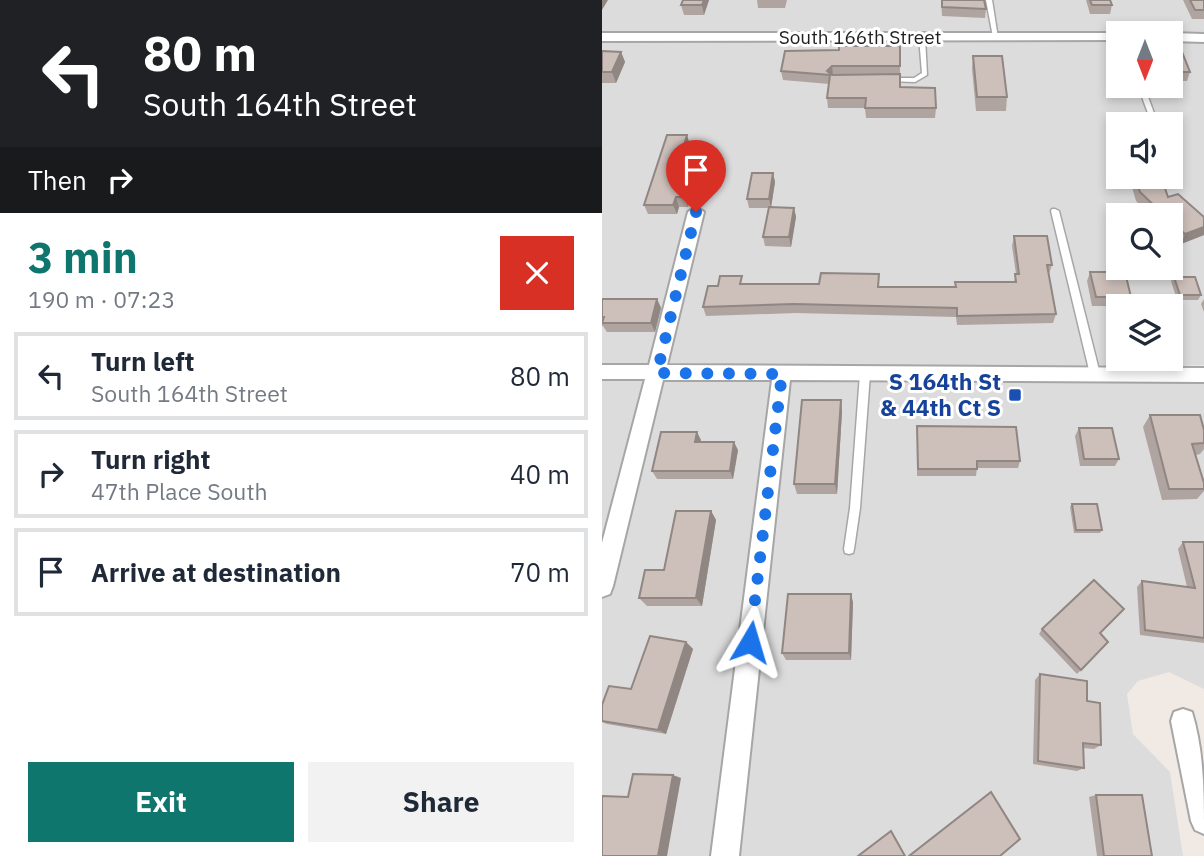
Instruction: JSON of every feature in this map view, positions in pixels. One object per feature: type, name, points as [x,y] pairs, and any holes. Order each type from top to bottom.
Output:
[{"type":"street","name":"South 166th Street","points":[[602,37],[1106,37]]},
{"type":"street","points":[[1183,37],[1204,37]]},
{"type":"street","points":[[602,586],[696,212]]},
{"type":"street","points":[[602,372],[1204,375]]},
{"type":"street","points":[[725,856],[782,374]]},
{"type":"street","points":[[1183,721],[1204,821]]},
{"type":"lane","points":[[989,0],[996,37]]},
{"type":"lane","points":[[874,80],[921,78],[925,74],[922,37]]},
{"type":"lane","points":[[1055,211],[1095,374]]},
{"type":"lane","points":[[849,549],[855,508],[865,374]]},
{"type":"shaded area","points":[[602,0],[1204,0],[1204,365],[1183,365],[1183,294],[1106,294],[1106,365],[602,367]]},
{"type":"shaded area","points":[[602,377],[1204,382],[1204,689],[1169,672],[1138,681],[1127,694],[1133,734],[1170,772],[1183,856],[602,856]]},
{"type":"building","points":[[683,0],[704,0],[702,5],[681,5]]},
{"type":"building","points":[[942,0],[984,0],[986,9],[942,7]]},
{"type":"building","points":[[1090,0],[1110,0],[1112,5],[1092,5]]},
{"type":"building","points":[[1190,0],[1204,0],[1204,10],[1195,10]]},
{"type":"building","points":[[839,46],[900,46],[900,66],[832,66],[827,71],[832,75],[900,74],[900,87],[935,88],[936,108],[865,108],[866,98],[827,98],[830,75],[781,71],[785,51],[839,50]]},
{"type":"building","points":[[602,51],[621,52],[612,72],[602,72]]},
{"type":"building","points":[[1183,54],[1190,72],[1183,72]]},
{"type":"building","points":[[973,56],[1002,56],[1007,97],[977,97]]},
{"type":"building","points":[[667,135],[687,135],[674,179],[690,179],[685,197],[676,197],[673,205],[644,205]]},
{"type":"building","points":[[752,173],[773,173],[769,199],[747,199]]},
{"type":"building","points":[[1139,189],[1165,189],[1168,197],[1178,194],[1204,217],[1204,227],[1185,234],[1183,203],[1151,203]]},
{"type":"building","points":[[769,207],[794,208],[789,237],[763,237]]},
{"type":"building","points":[[1014,236],[1047,236],[1052,265],[1047,265],[1056,314],[957,316],[957,308],[794,304],[703,307],[708,286],[718,286],[720,276],[742,276],[740,284],[819,284],[821,273],[879,274],[878,287],[956,287],[955,282],[1016,282],[1015,274],[1019,274]]},
{"type":"building","points":[[1090,272],[1106,272],[1106,280],[1127,280],[1130,294],[1106,294],[1106,297],[1096,297]]},
{"type":"building","points":[[1195,277],[1201,295],[1180,294],[1175,280]]},
{"type":"building","points":[[602,299],[657,299],[651,323],[602,323]]},
{"type":"building","points":[[802,400],[841,400],[835,484],[794,484]]},
{"type":"building","points":[[1150,415],[1200,415],[1204,443],[1192,444],[1204,489],[1169,489]]},
{"type":"building","points":[[917,426],[1016,427],[1020,461],[977,461],[977,469],[918,469]]},
{"type":"building","points":[[1079,428],[1112,428],[1119,459],[1084,459]]},
{"type":"building","points":[[661,432],[697,432],[695,442],[734,442],[730,471],[652,471]]},
{"type":"building","points":[[1072,504],[1097,504],[1102,530],[1076,530]]},
{"type":"building","points":[[676,511],[711,511],[696,598],[639,598],[645,570],[664,570]]},
{"type":"building","points":[[1183,542],[1204,542],[1204,638],[1145,630],[1142,581],[1195,588]]},
{"type":"building","points":[[1094,580],[1124,609],[1100,633],[1108,642],[1081,670],[1042,629]]},
{"type":"building","points":[[788,594],[851,594],[849,653],[782,653]]},
{"type":"building","points":[[650,636],[686,642],[658,730],[602,721],[602,705],[609,686],[631,689]]},
{"type":"building","points":[[1040,674],[1087,681],[1087,701],[1100,703],[1101,745],[1083,743],[1084,768],[1038,761]]},
{"type":"building","points":[[633,774],[673,775],[658,856],[602,856],[602,796],[628,797]]},
{"type":"building","points":[[991,792],[1020,839],[1000,856],[909,856]]},
{"type":"building","points":[[1096,795],[1142,795],[1152,856],[1104,856]]},
{"type":"building","points":[[891,831],[905,856],[858,856]]},
{"type":"place","name":"S 164th St & 44th Ct S","points":[[1015,395]]},
{"type":"route","points":[[696,212],[657,373],[782,374],[750,642]]}]
